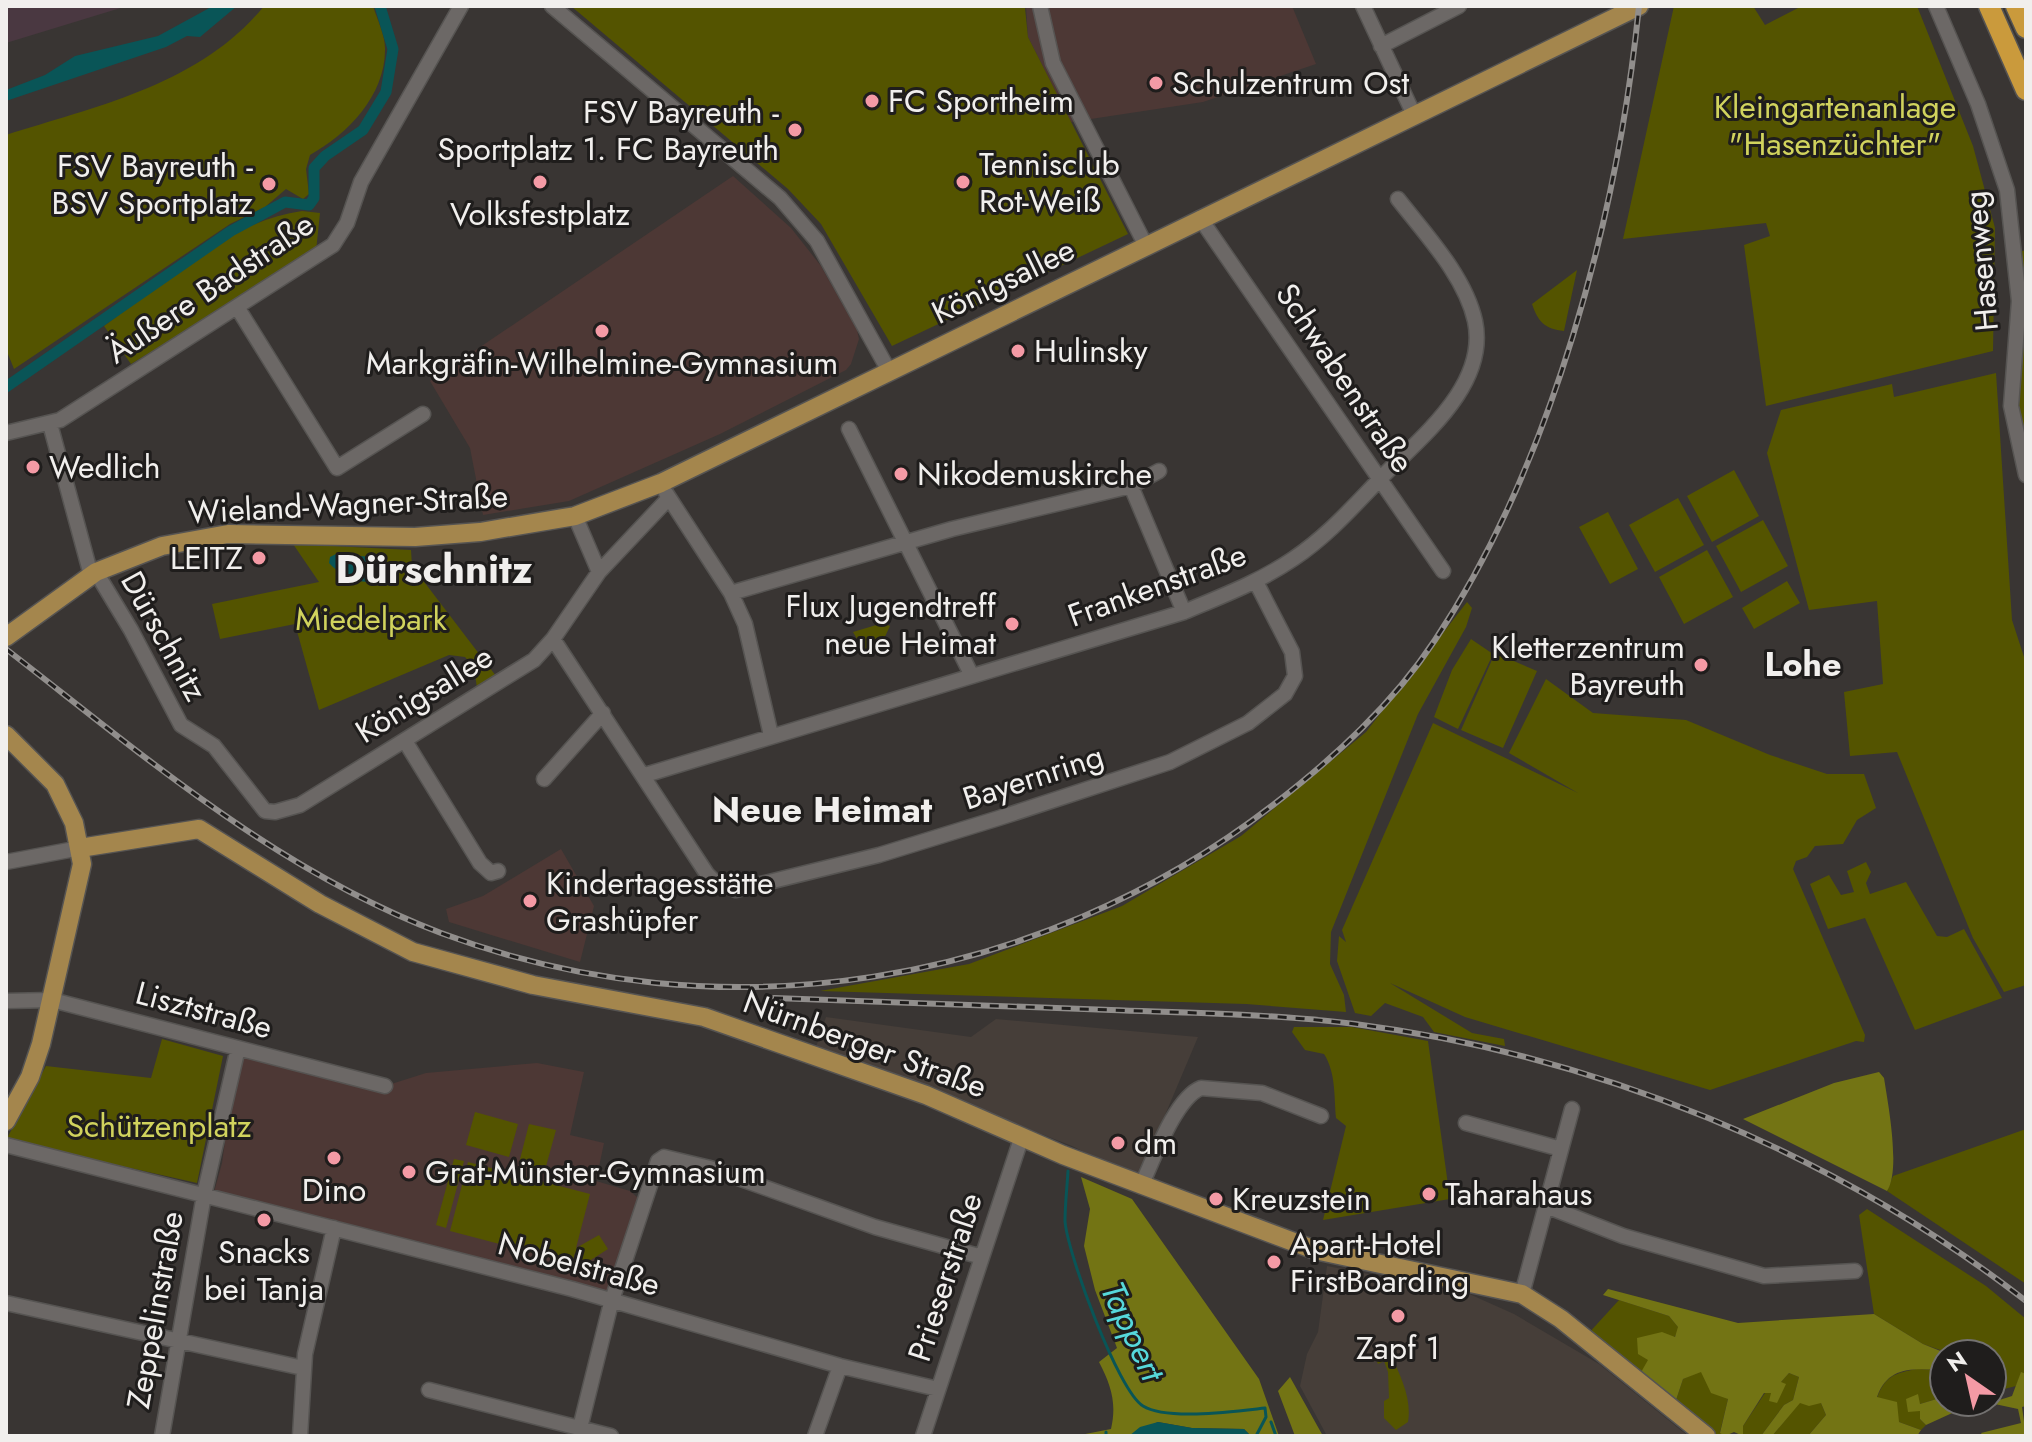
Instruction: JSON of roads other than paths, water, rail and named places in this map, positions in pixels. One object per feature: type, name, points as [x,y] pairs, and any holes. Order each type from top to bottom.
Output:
[{"type":"highway","points":[[1989,6],[2026,90]]},
{"type":"highway","points":[[2016,6],[2026,28]]},
{"type":"main road","name":"Königsallee","points":[[575,516],[665,491],[889,371],[1639,6]]},
{"type":"main road","name":"Wieland-Wagner-Straße","points":[[6,637],[94,573],[162,546],[228,534],[415,537],[480,532],[575,516]]},
{"type":"main road","points":[[6,1121],[30,1077],[81,879],[80,848],[74,823],[55,784],[8,737]]},
{"type":"main road","name":"Nürnberger Straße","points":[[80,848],[199,829],[320,904],[413,952],[533,985],[704,1017],[842,1063],[1141,1186],[1315,1250],[1522,1294],[1561,1319],[1706,1436]]},
{"type":"street","name":"Äußere Badstraße","points":[[6,433],[50,424],[333,245],[347,223],[361,182],[461,6]]},
{"type":"street","points":[[552,6],[790,208],[817,241],[889,371]]},
{"type":"street","points":[[1040,6],[1053,63],[1145,244]]},
{"type":"street","points":[[1363,6],[1415,117]]},
{"type":"street","points":[[1381,46],[1459,6]]},
{"type":"street","name":"Hasenweg","points":[[1936,6],[1978,104],[2007,190],[2019,301],[2011,406],[2026,475]]},
{"type":"street","name":"Frankenstraße","points":[[645,775],[1184,612],[1256,582],[1321,539],[1380,478],[1407,455],[1457,394],[1477,348],[1476,323],[1461,285],[1398,199]]},
{"type":"street","name":"Schwabenstraße","points":[[1200,218],[1443,571]]},
{"type":"street","points":[[237,307],[337,468],[423,414]]},
{"type":"street","name":"Dürschnitz","points":[[50,424],[94,573],[131,630],[181,725],[214,746],[250,796]]},
{"type":"street","points":[[849,429],[972,676]]},
{"type":"street","points":[[731,593],[1015,512],[1131,486],[1159,471]]},
{"type":"street","points":[[1131,486],[1184,612]]},
{"type":"street","points":[[665,491],[731,593],[745,624],[771,735]]},
{"type":"street","name":"Königsallee","points":[[250,796],[265,811],[275,812],[300,805],[508,679],[534,660],[553,639],[599,572],[665,491]]},
{"type":"street","points":[[575,516],[599,572]]},
{"type":"street","name":"Bayernring","points":[[553,639],[645,775],[707,874],[736,890],[759,887],[879,855],[1170,762],[1248,723],[1285,694],[1295,676],[1292,652],[1256,582]]},
{"type":"street","points":[[544,779],[603,713]]},
{"type":"street","points":[[405,741],[480,863],[491,873],[498,871]]},
{"type":"street","points":[[6,862],[80,848]]},
{"type":"street","name":"Lisztstraße","points":[[6,1001],[52,1000],[385,1086]]},
{"type":"street","points":[[6,1145],[204,1195],[238,1048]]},
{"type":"street","points":[[1141,1186],[1172,1121],[1192,1091],[1201,1088],[1262,1093],[1321,1116]]},
{"type":"street","points":[[1522,1294],[1572,1109]]},
{"type":"street","points":[[1466,1123],[1561,1149]]},
{"type":"street","name":"Prieserstraße","points":[[923,1436],[1022,1136]]},
{"type":"street","points":[[579,1432],[611,1303],[658,1161],[664,1157],[710,1168],[875,1227],[982,1257]]},
{"type":"street","name":"Nobelstraße","points":[[204,1195],[840,1366],[938,1389]]},
{"type":"street","name":"Zeppelinstraße","points":[[162,1436],[204,1195]]},
{"type":"street","points":[[1546,1206],[1623,1236],[1764,1276],[1838,1265],[1855,1271]]},
{"type":"street","points":[[300,1436],[303,1368],[334,1228]]},
{"type":"street","points":[[6,1303],[303,1368]]},
{"type":"street","points":[[815,1436],[840,1366]]},
{"type":"street","points":[[429,1390],[579,1432],[611,1436]]},
{"type":"water","points":[[213,6],[237,6],[200,37],[187,36],[166,47],[6,101],[6,90],[45,75],[75,56],[158,36]]},
{"type":"water","points":[[336,554],[383,558],[393,570],[378,581],[360,581],[343,574],[329,563],[330,557]]},
{"type":"water","points":[[1158,1422],[1192,1428],[1244,1429],[1251,1436],[1129,1436],[1140,1427]]},
{"type":"waterway","points":[[6,387],[231,231],[285,202],[309,205],[314,198],[314,168],[325,156],[363,130],[386,92],[393,49],[380,6]]},
{"type":"waterway","name":"Tappert","points":[[1068,1171],[1065,1221],[1068,1237],[1095,1320],[1133,1395],[1143,1406],[1168,1413],[1203,1414],[1265,1408],[1266,1417],[1256,1436]]},
{"type":"waterway","name":"Tappert","points":[[1271,1422],[1276,1436]]},
{"type":"railway","points":[[6,649],[213,808],[323,877],[441,933],[547,965],[656,983],[765,987],[874,977],[980,953],[1083,917],[1181,867],[1273,805],[1361,729],[1400,687],[1435,640],[1476,571],[1513,496],[1573,335],[1615,168],[1639,6]]},
{"type":"railway","points":[[774,998],[1294,1018],[1355,1024],[1445,1039],[1535,1059],[1623,1086],[1709,1118],[1793,1156],[1874,1199],[1952,1248],[2026,1301]]},
{"type":"place","name":"Schulzentrum Ost","points":[[1156,83]]},
{"type":"place","name":"FC Sportheim","points":[[872,101]]},
{"type":"place","name":"FSV Bayreuth - Sportplatz 1. FC Bayreuth","points":[[795,130]]},
{"type":"place","name":"Volksfestplatz","points":[[540,182]]},
{"type":"place","name":"Tennisclub Rot-Weiß","points":[[963,182]]},
{"type":"place","name":"FSV Bayreuth - BSV Sportplatz","points":[[269,184]]},
{"type":"place","name":"Markgräfin-Wilhelmine-Gymnasium","points":[[602,331]]},
{"type":"place","name":"Hulinsky","points":[[1018,351]]},
{"type":"place","name":"Wedlich","points":[[33,467]]},
{"type":"place","name":"Nikodemuskirche","points":[[901,474]]},
{"type":"place","name":"LEITZ","points":[[259,558]]},
{"type":"place","name":"Flux Jugendtreff neue Heimat","points":[[1012,624]]},
{"type":"place","name":"Kletterzentrum Bayreuth","points":[[1701,665]]},
{"type":"place","name":"Kindertagesstätte Grashüpfer","points":[[530,901]]},
{"type":"place","name":"dm","points":[[1118,1143]]},
{"type":"place","name":"Dino","points":[[334,1158]]},
{"type":"place","name":"Graf-Münster-Gymnasium","points":[[409,1172]]},
{"type":"place","name":"Taharahaus","points":[[1429,1194]]},
{"type":"place","name":"Kreuzstein","points":[[1216,1199]]},
{"type":"place","name":"Snacks bei Tanja","points":[[264,1220]]},
{"type":"place","name":"Apart-Hotel FirstBoarding","points":[[1274,1262]]},
{"type":"place","name":"Zapf 1","points":[[1398,1316]]},
{"type":"district","name":"Dürschnitz","points":[[434,569]]},
{"type":"district","name":"Lohe","points":[[1803,664]]},
{"type":"district","name":"Neue Heimat","points":[[822,809]]},
{"type":"park label","name":"Kleingartenanlage \"Hasenzüchter\"","points":[[1835,126]]},
{"type":"park label","name":"Miedelpark","points":[[371,619]]},
{"type":"park label","name":"Schützenplatz","points":[[159,1126]]}]
